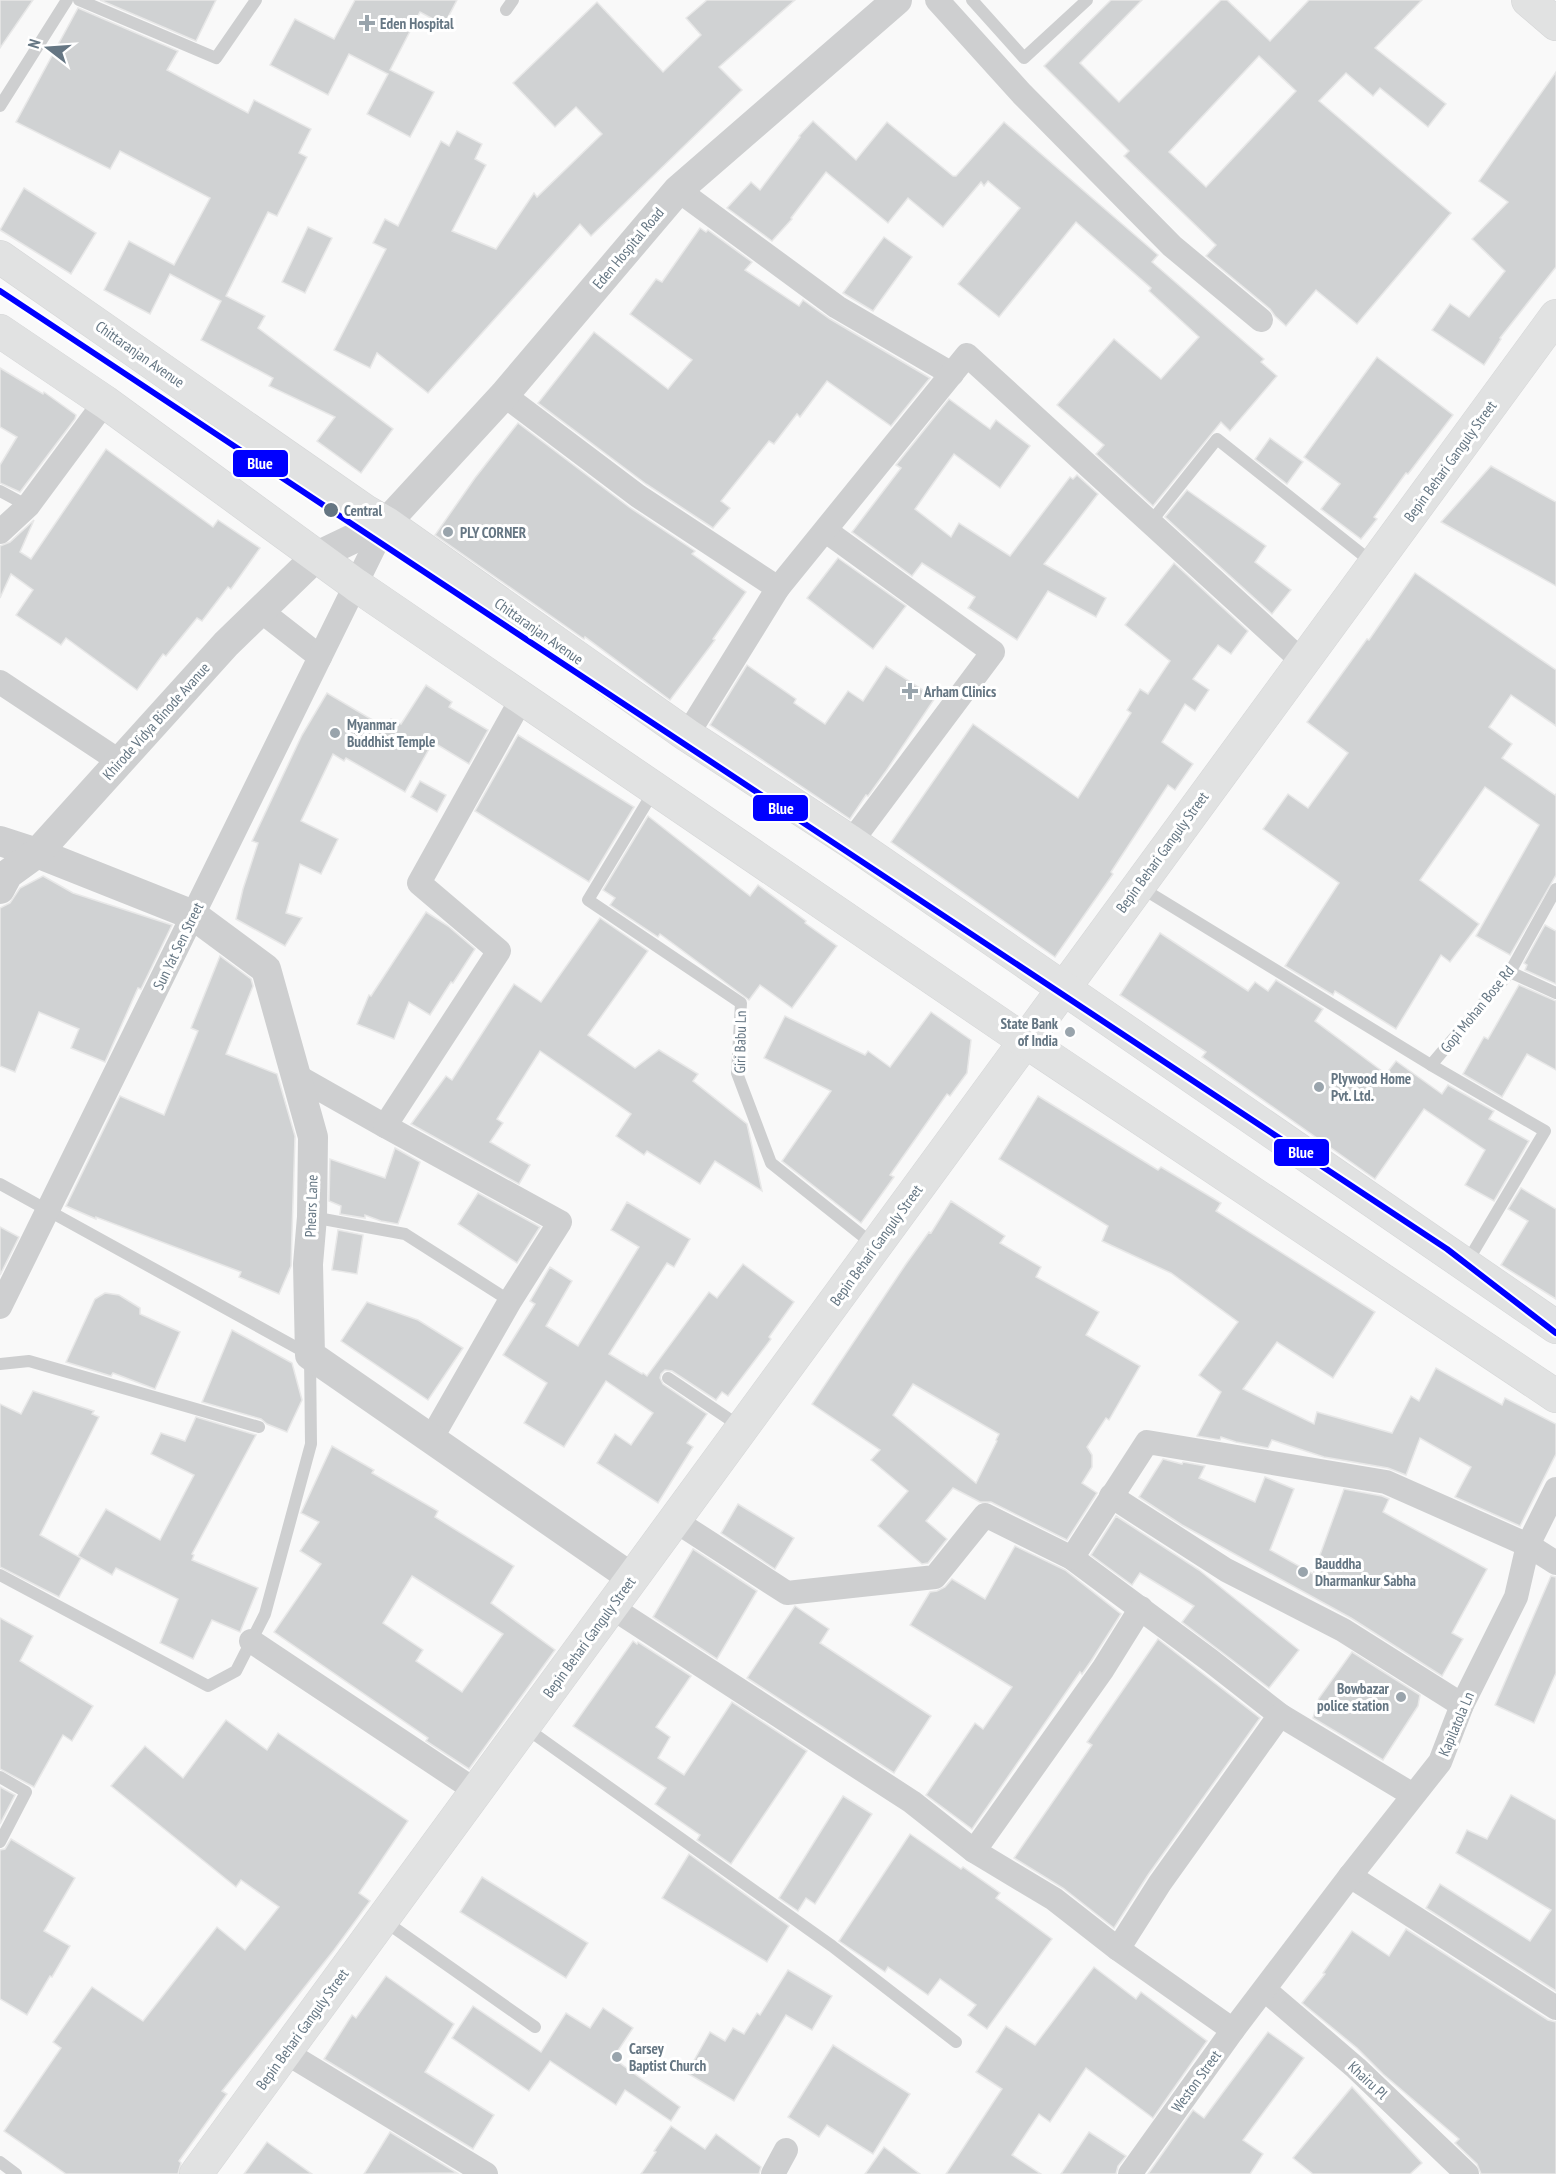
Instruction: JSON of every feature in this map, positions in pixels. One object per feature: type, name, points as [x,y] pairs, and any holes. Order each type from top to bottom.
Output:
[{"type":"main road","points":[[1528,0],[1556,24]]},
{"type":"main road","name":"Chittaranjan Avenue","points":[[0,257],[386,523],[687,735],[850,842],[1556,1327]]},
{"type":"main road","name":"Bepin Behari Ganguly Street","points":[[196,2174],[1302,661],[1550,329]]},
{"type":"main road","points":[[0,331],[105,402],[356,585],[1025,1041],[1556,1396]]},
{"type":"street","name":"Eden Hospital Road","points":[[386,523],[504,395],[678,190],[897,0]]},
{"type":"street","points":[[938,0],[1022,93],[1172,246],[1261,320]]},
{"type":"street","points":[[678,190],[837,307],[952,374]]},
{"type":"street","points":[[687,735],[778,588],[967,355],[1302,661]]},
{"type":"street","points":[[504,395],[638,496],[778,588]]},
{"type":"street","points":[[0,532],[28,506],[105,402]]},
{"type":"street","name":"Khirode Vidya Binode Avanue","points":[[0,889],[9,874],[37,853],[226,644],[317,556],[386,523]]},
{"type":"street","name":"Sun Yat Sen Street","points":[[0,1307],[386,523]]},
{"type":"street","points":[[826,531],[993,652],[850,842]]},
{"type":"street","points":[[261,610],[320,657]]},
{"type":"street","points":[[0,682],[119,761]]},
{"type":"street","points":[[385,1126],[499,951],[418,883],[522,698]]},
{"type":"street","name":"Phears Lane","points":[[0,841],[37,853],[193,915],[266,969],[312,1137],[312,1217],[308,1264],[310,1355]]},
{"type":"street","points":[[296,1075],[560,1222],[510,1301],[431,1439]]},
{"type":"street","points":[[310,1355],[632,1578]]},
{"type":"street","points":[[1072,1558],[1147,1442],[1386,1482],[1528,1545],[1556,1563]]},
{"type":"street","name":"Kapilatola Ln","points":[[1265,1990],[1350,1876],[1440,1762],[1462,1705],[1516,1597],[1528,1545],[1556,1489]]},
{"type":"street","points":[[1111,1496],[1226,1570],[1343,1630],[1462,1705]]},
{"type":"street","points":[[674,1520],[787,1593],[935,1577],[985,1515],[1072,1558],[1280,1715],[1413,1796]]},
{"type":"street","points":[[611,1607],[912,1802],[974,1851],[1053,1899],[1118,1949],[1233,2030]]},
{"type":"street","points":[[974,1851],[1103,1669],[1141,1608]]},
{"type":"street","points":[[251,1641],[476,1791]]},
{"type":"street","points":[[1118,1949],[1161,1883],[1280,1715]]},
{"type":"street","points":[[1350,1876],[1556,2008]]},
{"type":"street","name":"Weston Street","points":[[1130,2174],[1233,2030],[1265,1990]]},
{"type":"street","name":"Khairu Pl","points":[[1265,1990],[1356,2068],[1467,2174]]},
{"type":"street","points":[[285,2052],[486,2174]]},
{"type":"street","points":[[773,2174],[786,2150]]},
{"type":"lane","points":[[0,106],[67,0]]},
{"type":"lane","points":[[79,0],[216,58],[256,0]]},
{"type":"lane","points":[[972,0],[1023,58],[1088,0]]},
{"type":"lane","points":[[1150,523],[1217,439],[1374,564]]},
{"type":"lane","points":[[0,492],[28,506]]},
{"type":"lane","name":"Giri Babu Ln","points":[[655,788],[588,900],[741,1002],[737,1073],[771,1163],[875,1246]]},
{"type":"lane","points":[[1138,886],[1431,1065],[1545,1131],[1466,1265]]},
{"type":"lane","name":"Gopi Mohan Bose Rd","points":[[1431,1065],[1510,972],[1556,889]]},
{"type":"lane","points":[[1510,972],[1556,993]]},
{"type":"lane","points":[[0,1184],[310,1355],[311,1444],[266,1614],[236,1671],[208,1686],[0,1575]]},
{"type":"lane","points":[[312,1217],[405,1234],[510,1301]]},
{"type":"lane","points":[[0,1364],[28,1361],[259,1427]]},
{"type":"lane","points":[[668,1378],[742,1427]]},
{"type":"lane","points":[[523,1726],[832,1946],[956,2042]]},
{"type":"lane","points":[[0,1778],[26,1792],[0,1842]]},
{"type":"lane","points":[[382,1919],[535,2027]]},
{"type":"lane","points":[[0,2163],[16,2174]]},
{"type":"building","points":[[0,0],[33,0],[0,48]]},
{"type":"building","points":[[100,0],[216,0],[196,41]]},
{"type":"building","points":[[355,0],[457,0],[444,25],[420,12],[390,70],[434,92],[410,137],[367,114],[388,74],[349,54],[328,95],[270,65],[295,19],[334,39]]},
{"type":"building","points":[[707,0],[795,0],[719,67],[742,90],[591,236],[580,224],[428,393],[377,353],[370,368],[334,350],[386,249],[373,243],[385,219],[398,226],[441,141],[449,146],[457,131],[482,144],[475,159],[486,165],[452,231],[496,249],[534,193],[537,197],[602,134],[576,107],[555,127],[513,83],[597,2],[663,72],[701,35],[686,18]]},
{"type":"building","points":[[1111,0],[1142,0],[1080,63],[1119,102],[1221,0],[1227,0],[1270,41],[1309,0],[1422,0],[1375,48],[1446,104],[1428,127],[1380,88],[1373,96],[1346,73],[1319,101],[1451,213],[1357,324],[1316,290],[1286,326],[1270,309],[1206,256],[1216,245],[1124,156],[1129,151],[1044,66]],"holes":[[[1259,56],[1296,91],[1206,187],[1169,152]]]},
{"type":"building","points":[[78,8],[178,51],[167,70],[248,113],[254,100],[311,129],[299,153],[307,157],[277,216],[268,212],[226,296],[265,316],[258,328],[393,429],[361,473],[317,441],[335,417],[269,386],[273,378],[201,340],[221,301],[170,274],[150,314],[104,290],[129,241],[174,265],[210,198],[120,151],[110,169],[16,122]]},
{"type":"building","points":[[1556,72],[1556,267],[1500,338],[1484,365],[1432,330],[1450,304],[1469,317],[1505,271],[1472,239],[1508,202],[1479,181]]},
{"type":"building","points":[[813,121],[856,160],[887,122],[953,176],[956,176],[1004,122],[1158,255],[1152,262],[1264,359],[1261,362],[1277,376],[1230,431],[1221,422],[1153,506],[1096,454],[1104,445],[1057,405],[1114,339],[1161,379],[1199,337],[1149,291],[1151,288],[1076,222],[999,317],[958,284],[1020,208],[988,181],[984,186],[981,182],[943,227],[908,198],[888,223],[826,172],[792,219],[772,241],[727,208],[751,182],[760,190],[799,136]]},
{"type":"building","points":[[24,188],[96,233],[71,274],[0,230]]},
{"type":"building","points":[[308,227],[332,238],[305,293],[282,282]]},
{"type":"building","points":[[700,228],[706,232],[708,230],[752,262],[745,270],[799,306],[803,300],[830,319],[930,378],[891,426],[827,381],[800,417],[797,414],[774,444],[769,441],[721,501],[730,508],[713,528],[646,484],[538,403],[594,332],[668,389],[692,360],[630,314],[656,279],[662,282]]},
{"type":"building","points":[[884,237],[912,257],[873,311],[843,293]]},
{"type":"building","points":[[1377,357],[1453,415],[1408,474],[1406,473],[1374,517],[1377,519],[1361,539],[1321,509],[1340,484],[1304,457]]},
{"type":"building","points":[[0,368],[43,394],[44,392],[76,415],[20,492],[0,483],[0,465],[17,437],[0,427]]},
{"type":"building","points":[[949,399],[990,429],[996,420],[1030,446],[1000,488],[954,454],[915,509],[951,537],[959,523],[1010,556],[1070,477],[1073,479],[1077,475],[1098,494],[1044,564],[1106,598],[1096,617],[1048,591],[1017,640],[968,608],[975,597],[922,563],[912,576],[852,532],[901,468],[896,465]]},
{"type":"building","points":[[518,423],[629,507],[695,551],[692,554],[746,592],[713,639],[715,640],[670,700],[585,637],[584,639],[435,535],[475,478]]},
{"type":"building","points":[[1270,438],[1303,462],[1287,484],[1255,459]]},
{"type":"building","points":[[106,449],[213,527],[218,520],[260,548],[231,589],[228,587],[202,621],[197,618],[166,656],[163,654],[137,690],[66,638],[61,645],[16,615],[33,590],[11,574],[0,598],[0,546],[10,542],[34,520],[20,552],[31,559]]},
{"type":"building","points":[[1491,466],[1556,502],[1556,586],[1441,522]]},
{"type":"building","points":[[1187,490],[1266,546],[1255,562],[1291,590],[1272,614],[1165,517]]},
{"type":"building","points":[[838,558],[906,606],[873,649],[807,598]]},
{"type":"building","points":[[1174,563],[1248,631],[1231,654],[1218,645],[1193,679],[1209,690],[1195,711],[1185,704],[1162,742],[1193,764],[1175,790],[1168,785],[1111,872],[1113,874],[1055,957],[891,842],[973,724],[1078,798],[1131,713],[1127,710],[1140,689],[1148,694],[1170,661],[1125,625]]},
{"type":"building","points":[[1415,573],[1556,670],[1556,726],[1511,695],[1489,727],[1512,744],[1502,758],[1556,794],[1556,875],[1510,955],[1476,936],[1539,825],[1485,787],[1420,880],[1479,924],[1450,962],[1441,955],[1396,1029],[1335,991],[1333,995],[1285,966],[1339,883],[1263,829],[1288,794],[1308,808],[1348,753],[1307,722],[1367,639],[1369,640]]},
{"type":"building","points":[[747,665],[796,699],[794,703],[825,724],[848,691],[863,701],[886,666],[935,698],[886,771],[850,819],[710,725]]},
{"type":"building","points":[[426,685],[452,702],[449,707],[488,730],[469,764],[433,742],[405,792],[346,758],[344,761],[333,754],[301,821],[338,839],[321,874],[300,864],[286,913],[302,918],[285,946],[236,919],[258,843],[252,841],[302,735],[327,693],[386,728],[391,719],[401,724]]},
{"type":"building","points":[[518,735],[634,807],[589,882],[475,811]]},
{"type":"building","points":[[420,781],[446,795],[437,812],[411,797]]},
{"type":"building","points":[[648,816],[750,896],[758,885],[837,946],[792,1008],[760,985],[749,1000],[660,934],[658,937],[610,905],[615,898],[603,890]]},
{"type":"building","points":[[43,876],[73,893],[172,925],[141,989],[138,988],[105,1062],[71,1048],[79,1029],[39,1012],[15,1072],[0,1066],[0,908],[10,903],[20,888]]},
{"type":"building","points":[[426,912],[448,926],[475,949],[430,1015],[409,1002],[394,1039],[357,1024],[369,995],[371,996]]},
{"type":"building","points":[[600,918],[648,951],[588,1035],[635,1068],[659,1050],[698,1074],[693,1081],[747,1124],[762,1191],[715,1161],[700,1184],[647,1151],[644,1155],[616,1136],[631,1114],[540,1051],[497,1119],[503,1123],[490,1142],[530,1165],[519,1184],[411,1124],[446,1076],[452,1080],[514,984],[541,1002]]},
{"type":"building","points":[[1545,925],[1556,931],[1556,984],[1525,970],[1527,965],[1524,963]]},
{"type":"building","points":[[1160,933],[1248,991],[1255,982],[1268,991],[1276,980],[1323,1009],[1315,1021],[1386,1074],[1396,1061],[1442,1094],[1448,1085],[1494,1111],[1489,1119],[1529,1141],[1494,1201],[1465,1185],[1485,1150],[1424,1109],[1375,1179],[1202,1057],[1206,1052],[1120,995]]},
{"type":"building","points":[[220,956],[251,979],[253,986],[226,1054],[277,1074],[295,1136],[291,1266],[279,1294],[239,1277],[241,1272],[66,1206],[120,1096],[164,1115],[198,1031],[191,1028]]},
{"type":"building","points":[[1519,985],[1556,1001],[1556,1070],[1527,1054],[1502,1097],[1463,1074],[1484,1037],[1488,1039]]},
{"type":"building","points":[[931,1012],[971,1040],[967,1073],[950,1096],[947,1094],[890,1175],[894,1177],[861,1223],[782,1161],[831,1091],[764,1058],[785,1016],[865,1055],[868,1051],[890,1067]]},
{"type":"building","points":[[1038,1096],[1158,1170],[1161,1167],[1221,1203],[1216,1211],[1375,1312],[1333,1378],[1277,1342],[1243,1389],[1314,1424],[1317,1412],[1392,1433],[1411,1396],[1419,1401],[1436,1368],[1502,1405],[1505,1398],[1556,1424],[1556,1454],[1520,1526],[1455,1497],[1471,1467],[1420,1438],[1406,1475],[1388,1468],[1324,1457],[1272,1440],[1268,1448],[1221,1437],[1220,1440],[1197,1436],[1221,1392],[1199,1375],[1238,1322],[1171,1273],[1102,1241],[1108,1226],[999,1159]]},
{"type":"building","points":[[395,1148],[420,1162],[398,1224],[365,1215],[365,1218],[340,1214],[341,1206],[329,1201],[330,1159],[385,1178]]},
{"type":"building","points":[[1521,1188],[1556,1209],[1556,1299],[1501,1265],[1528,1221],[1508,1209]]},
{"type":"building","points":[[478,1193],[540,1227],[517,1263],[458,1224]]},
{"type":"building","points":[[951,1201],[1005,1236],[1000,1243],[1041,1267],[1036,1277],[1099,1312],[1086,1335],[1140,1366],[1109,1420],[1106,1418],[1087,1447],[1092,1455],[1092,1467],[1082,1483],[1097,1493],[1067,1540],[991,1502],[980,1502],[953,1488],[926,1521],[947,1539],[928,1563],[922,1564],[878,1526],[908,1491],[871,1460],[880,1450],[812,1404],[906,1264],[929,1232],[931,1233]],"holes":[[[913,1384],[999,1434],[976,1483],[893,1415]]]},
{"type":"building","points":[[627,1202],[690,1239],[674,1267],[667,1263],[609,1354],[642,1374],[647,1376],[709,1292],[717,1298],[743,1264],[794,1302],[769,1337],[771,1339],[728,1396],[722,1392],[716,1400],[672,1371],[665,1370],[661,1374],[663,1384],[707,1414],[687,1443],[693,1447],[658,1503],[597,1463],[615,1434],[631,1445],[653,1413],[606,1381],[564,1447],[524,1423],[547,1383],[503,1355],[535,1304],[530,1301],[550,1267],[572,1281],[546,1326],[578,1346],[639,1247],[611,1230]]},
{"type":"building","points":[[0,1227],[19,1237],[0,1275]]},
{"type":"building","points":[[338,1230],[363,1235],[357,1274],[332,1270]]},
{"type":"building","points":[[105,1293],[119,1295],[140,1308],[140,1314],[180,1332],[155,1389],[113,1373],[111,1376],[66,1362],[95,1299]]},
{"type":"building","points":[[367,1302],[418,1320],[463,1348],[428,1400],[341,1341]]},
{"type":"building","points":[[232,1330],[292,1363],[302,1400],[287,1432],[261,1419],[202,1402]]},
{"type":"building","points":[[33,1391],[94,1411],[92,1414],[99,1417],[40,1535],[81,1558],[59,1597],[0,1567],[0,1404],[21,1414]]},
{"type":"building","points":[[196,1417],[256,1435],[192,1554],[194,1555],[192,1560],[258,1588],[240,1632],[212,1620],[193,1659],[160,1643],[178,1599],[116,1568],[112,1575],[78,1556],[106,1509],[160,1540],[194,1475],[151,1454],[161,1433],[185,1441]]},
{"type":"building","points":[[332,1446],[374,1470],[372,1473],[438,1511],[435,1517],[514,1566],[491,1603],[555,1650],[469,1769],[426,1741],[428,1738],[274,1632],[321,1564],[300,1551],[319,1522],[301,1513]],"holes":[[[412,1576],[503,1634],[462,1692],[416,1661],[423,1650],[383,1623]]]},
{"type":"building","points":[[1163,1459],[1182,1464],[1183,1462],[1205,1466],[1199,1478],[1255,1502],[1265,1477],[1294,1489],[1270,1550],[1313,1574],[1344,1489],[1389,1499],[1383,1512],[1487,1569],[1452,1633],[1463,1639],[1442,1676],[1351,1618],[1182,1525],[1139,1497]]},
{"type":"building","points":[[738,1504],[794,1538],[775,1569],[721,1533]]},
{"type":"building","points":[[1116,1516],[1199,1570],[1299,1650],[1269,1688],[1182,1622],[1194,1606],[1140,1573],[1132,1585],[1091,1555]]},
{"type":"building","points":[[1015,1546],[1065,1570],[1121,1614],[1082,1674],[1080,1672],[972,1829],[926,1795],[975,1723],[983,1729],[1012,1687],[910,1625],[930,1592],[945,1587],[952,1579],[985,1599]]},
{"type":"building","points":[[693,1549],[757,1591],[717,1659],[653,1617]]},
{"type":"building","points":[[1551,1576],[1556,1577],[1556,1673],[1534,1723],[1495,1705]]},
{"type":"building","points":[[795,1606],[829,1629],[820,1643],[931,1716],[894,1773],[747,1678]]},
{"type":"building","points":[[0,1618],[33,1636],[20,1661],[93,1706],[72,1741],[63,1735],[34,1787],[0,1769]]},
{"type":"building","points":[[1158,1639],[1260,1718],[1148,1875],[1114,1928],[1063,1888],[1014,1858],[1092,1745],[1087,1742]]},
{"type":"building","points":[[633,1641],[691,1676],[656,1727],[670,1737],[658,1758],[684,1775],[732,1702],[807,1751],[731,1864],[697,1840],[700,1835],[655,1804],[666,1788],[573,1726]]},
{"type":"building","points":[[1352,1652],[1420,1695],[1418,1706],[1383,1760],[1313,1718],[1319,1698]]},
{"type":"building","points":[[226,1720],[267,1750],[278,1733],[408,1821],[359,1893],[370,1901],[222,2091],[227,2094],[179,2161],[181,2163],[178,2174],[66,2174],[4,2131],[61,2048],[53,2042],[92,1987],[143,2021],[217,1927],[245,1950],[279,1907],[241,1880],[236,1887],[111,1786],[145,1746],[183,1778]]},
{"type":"building","points":[[0,1787],[15,1795],[0,1824]]},
{"type":"building","points":[[1511,1795],[1556,1820],[1556,1991],[1426,1908],[1440,1884],[1530,1941],[1551,1910],[1456,1853],[1467,1830],[1487,1839]]},
{"type":"building","points":[[843,1796],[872,1814],[815,1904],[806,1898],[798,1911],[779,1898]]},
{"type":"building","points":[[910,1834],[1000,1893],[996,1898],[1052,1939],[987,2029],[968,2015],[976,2005],[940,1979],[928,1995],[888,1967],[885,1972],[839,1941]]},
{"type":"building","points":[[11,1839],[75,1878],[44,1931],[70,1946],[27,2015],[0,1999],[0,1850],[5,1849]]},
{"type":"building","points":[[689,1854],[789,1926],[767,1962],[662,1898]]},
{"type":"building","points":[[482,1877],[588,1943],[566,1978],[460,1912]]},
{"type":"building","points":[[1406,1929],[1548,2020],[1556,2022],[1556,2174],[1481,2174],[1477,2164],[1455,2143],[1459,2139],[1383,2074],[1357,2048],[1302,2003],[1325,1974],[1323,1973],[1352,1931],[1389,1956]]},
{"type":"building","points":[[1094,1967],[1136,1999],[1141,1992],[1207,2041],[1153,2118],[1086,2068],[1050,2122],[1039,2114],[1012,2155],[1041,2174],[946,2174],[1002,2089],[976,2072],[1006,2026],[1035,2045]]},
{"type":"building","points":[[788,1970],[832,1996],[812,2030],[786,2015],[734,2101],[687,2073],[710,2032],[725,2041],[733,2028],[744,2034],[757,2013],[760,2015]]},
{"type":"building","points":[[386,1976],[454,2024],[425,2072],[494,2115],[473,2149],[324,2059],[352,2015],[356,2018]]},
{"type":"building","points":[[473,2006],[541,2052],[566,2013],[590,2028],[603,2008],[633,2028],[613,2058],[680,2107],[671,2121],[625,2090],[616,2105],[550,2061],[529,2091],[452,2038]]},
{"type":"building","points":[[1268,2032],[1304,2058],[1243,2140],[1263,2154],[1250,2174],[1148,2174],[1193,2110],[1204,2118]]},
{"type":"building","points":[[833,2045],[910,2094],[873,2154],[827,2125],[819,2137],[788,2117]]},
{"type":"building","points":[[1352,2087],[1422,2163],[1410,2174],[1313,2174],[1293,2158]]},
{"type":"building","points":[[671,2126],[705,2149],[716,2134],[761,2167],[759,2174],[641,2174]]},
{"type":"building","points":[[390,2132],[457,2173],[364,2174]]},
{"type":"building","points":[[1089,2132],[1126,2156],[1118,2166],[1116,2174],[1061,2174]]},
{"type":"building","points":[[267,2142],[312,2174],[244,2174]]},
{"type":"building","points":[[884,2147],[920,2174],[865,2174]]},
{"type":"transit line","name":"Blue","points":[[0,291],[1447,1249],[1556,1333]]},
{"type":"place","name":"Eden Hospital","points":[[367,23]]},
{"type":"place","name":"Central","points":[[331,510]]},
{"type":"place","name":"PLY CORNER","points":[[448,532]]},
{"type":"place","name":"Arham Clinics","points":[[910,691]]},
{"type":"place","name":"Myanmar Buddhist Temple","points":[[335,733]]},
{"type":"place","name":"State Bank of India","points":[[1070,1032]]},
{"type":"place","name":"Plywood Home Pvt. Ltd.","points":[[1319,1087]]},
{"type":"place","name":"Bauddha Dharmankur Sabha","points":[[1303,1572]]},
{"type":"place","name":"Bowbazar police station","points":[[1401,1697]]},
{"type":"place","name":"Carsey Baptist Church","points":[[617,2057]]}]
